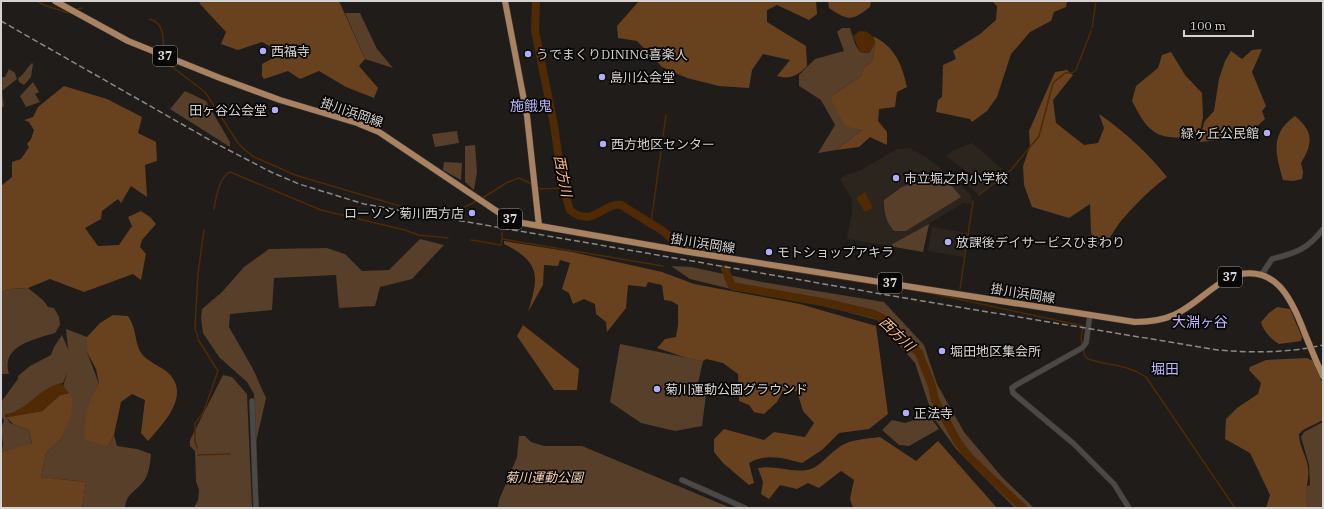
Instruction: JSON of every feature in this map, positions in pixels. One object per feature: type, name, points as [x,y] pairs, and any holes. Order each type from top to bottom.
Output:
[{"type":"main road","name":"掛川浜岡線","points":[[55,1],[128,41],[276,99],[357,123],[379,132],[485,203],[517,222],[670,249],[1135,322],[1160,320],[1181,312],[1230,277],[1249,272],[1262,274]]},
{"type":"main road","points":[[505,1],[527,116],[540,226]]},
{"type":"main road","points":[[1262,274],[1270,278],[1287,294],[1297,312],[1323,376]]},
{"type":"street","points":[[1262,274],[1272,259],[1291,254],[1305,248],[1323,229]]},
{"type":"street","points":[[1090,315],[1084,346],[1016,384],[1012,388],[1012,393],[1074,444],[1114,484],[1129,508]]},
{"type":"street","points":[[252,401],[256,508]]},
{"type":"street","points":[[682,480],[745,508]]},
{"type":"shaded area","points":[[199,1],[339,1],[365,59],[359,66],[378,88],[374,98],[346,87],[319,71],[300,79],[288,71],[264,79],[262,76],[262,64],[277,56],[273,48],[262,42],[238,50],[221,44],[226,32],[200,4]]},
{"type":"shaded area","points":[[639,1],[816,1],[817,14],[809,20],[777,5],[767,10],[767,22],[806,46],[807,66],[794,76],[777,76],[790,60],[763,54],[752,70],[749,88],[719,86],[687,78],[662,67],[637,41],[618,38],[617,26]]},
{"type":"shaded area","points":[[828,1],[871,1],[870,7],[859,15],[850,18],[829,8]]},
{"type":"shaded area","points":[[992,1],[1067,1],[1066,7],[1054,12],[1051,21],[1030,32],[1011,54],[997,97],[987,111],[972,122],[970,119],[936,112],[938,100],[942,97],[943,65],[956,59],[953,51],[980,34],[996,20],[997,6]]},
{"type":"shaded area","points":[[860,31],[868,32],[874,40],[875,43],[869,53],[860,52],[853,36]]},
{"type":"shaded area","points":[[873,36],[887,45],[896,57],[903,71],[907,87],[897,92],[895,107],[879,109],[878,121],[887,132],[887,145],[870,137],[859,147],[836,150],[862,130],[845,126],[830,97],[861,76],[863,69],[873,60],[875,43]]},
{"type":"shaded area","points":[[1262,49],[1252,72],[1266,106],[1262,111],[1265,119],[1245,137],[1200,142],[1204,122],[1214,111],[1219,79],[1225,61],[1231,51],[1242,59],[1252,50]]},
{"type":"shaded area","points":[[1171,52],[1185,75],[1202,93],[1203,117],[1199,137],[1171,137],[1156,133],[1145,123],[1132,101],[1136,86],[1158,68],[1162,55]]},
{"type":"shaded area","points":[[1067,70],[1073,75],[1053,100],[1056,123],[1084,145],[1098,143],[1104,128],[1099,114],[1135,143],[1152,159],[1167,177],[1137,203],[1108,239],[1096,249],[1091,232],[1090,204],[1069,218],[1032,207],[1024,185],[1023,166],[1030,146],[1029,131],[1055,72]]},
{"type":"shaded area","points":[[64,86],[107,99],[142,117],[138,133],[156,142],[157,161],[145,165],[147,197],[131,186],[121,203],[118,199],[102,211],[101,219],[85,228],[98,246],[119,245],[132,226],[128,217],[141,211],[150,217],[156,224],[142,240],[140,247],[146,254],[141,280],[133,274],[84,292],[50,279],[28,288],[9,289],[1,292],[1,186],[12,177],[12,162],[21,159],[29,147],[27,144],[31,139],[34,130],[29,122],[24,120],[33,117],[38,107]]},
{"type":"shaded area","points":[[1295,116],[1306,127],[1310,138],[1309,144],[1301,163],[1303,172],[1302,179],[1293,181],[1283,180],[1277,154],[1278,138],[1281,130]]},
{"type":"shaded area","points":[[972,143],[1007,173],[978,195],[965,181],[970,174],[946,156],[954,150]]},
{"type":"shaded area","points":[[909,148],[925,156],[950,176],[971,195],[972,204],[963,203],[929,224],[923,252],[847,239],[852,213],[852,199],[840,179],[846,175],[859,171],[897,149]]},
{"type":"shaded area","points":[[865,192],[873,208],[865,212],[856,198]]},
{"type":"shaded area","name":"放課後デイサービスひまわり","points":[[932,227],[968,233],[964,257],[928,251]]},
{"type":"shaded area","points":[[504,241],[572,252],[662,272],[694,284],[800,304],[876,326],[888,414],[869,429],[839,433],[822,450],[802,463],[782,458],[768,457],[749,463],[754,483],[749,485],[723,463],[714,452],[714,439],[724,429],[764,440],[774,432],[805,437],[814,423],[803,411],[797,391],[783,391],[777,402],[764,414],[754,412],[749,405],[739,401],[738,374],[723,363],[706,359],[703,361],[687,358],[657,348],[665,339],[676,337],[678,325],[678,305],[671,301],[664,300],[662,285],[648,282],[646,287],[628,285],[626,308],[607,332],[606,322],[596,314],[595,304],[584,299],[573,304],[569,293],[562,289],[570,263],[560,260],[558,266],[544,265],[543,285],[528,312],[534,289],[534,272],[531,264],[525,257],[504,244]]},
{"type":"shaded area","points":[[1277,307],[1290,309],[1302,337],[1301,341],[1279,344],[1265,332],[1261,322]]},
{"type":"shaded area","points":[[113,315],[128,316],[133,326],[137,344],[141,353],[150,361],[166,371],[174,380],[177,389],[173,408],[168,417],[148,441],[141,433],[145,400],[132,394],[121,402],[114,435],[108,446],[85,440],[85,423],[89,404],[99,384],[96,369],[87,352],[87,337],[100,323]]},
{"type":"shaded area","points":[[523,325],[579,369],[577,390],[554,390],[517,336]]},
{"type":"shaded area","points":[[1307,358],[1313,361],[1323,384],[1323,420],[1303,430],[1299,434],[1300,443],[1308,468],[1306,503],[1308,508],[1266,508],[1270,495],[1250,453],[1225,439],[1226,419],[1237,408],[1258,394],[1261,383],[1249,370],[1250,367],[1266,360]]},
{"type":"shaded area","points":[[61,383],[69,393],[60,395],[42,411],[9,417],[5,415],[21,408],[46,390]]},
{"type":"shaded area","points":[[69,393],[73,398],[71,414],[62,438],[46,453],[41,477],[86,482],[82,508],[1,508],[1,452],[32,444],[29,430],[13,424],[6,417],[42,411],[60,395]]},
{"type":"shaded area","points":[[880,437],[916,461],[938,441],[997,508],[853,508],[850,499],[854,480],[841,471],[819,488],[808,483],[797,489],[780,485],[769,499],[761,494],[763,482],[758,468],[765,467],[798,471],[811,469],[842,445],[858,440]]},
{"type":"green space","points":[[345,13],[360,13],[377,49],[393,68],[365,59]]},
{"type":"green space","points":[[842,28],[850,28],[855,44],[860,52],[869,53],[875,43],[873,60],[863,69],[861,76],[830,97],[862,130],[836,150],[818,153],[835,125],[821,100],[799,86],[799,75],[815,59],[844,51],[837,32]]},
{"type":"green space","points":[[32,63],[31,77],[24,85],[19,82],[18,78]]},
{"type":"green space","points":[[9,69],[15,73],[17,79],[2,91],[4,106],[1,109],[1,77],[5,77]]},
{"type":"green space","points":[[33,82],[39,92],[35,94],[40,102],[26,107],[20,96]]},
{"type":"green space","points":[[185,91],[206,101],[230,142],[230,147],[170,109]]},
{"type":"green space","points":[[457,131],[459,143],[435,147],[432,134]]},
{"type":"green space","points":[[475,145],[477,172],[474,190],[465,182],[465,146]]},
{"type":"green space","points":[[444,162],[462,163],[461,180],[443,170]]},
{"type":"green space","points":[[932,176],[952,186],[961,197],[906,231],[894,231],[886,217],[884,200],[902,187]]},
{"type":"green space","points":[[929,224],[923,252],[889,246]]},
{"type":"green space","points":[[420,239],[444,245],[412,279],[380,287],[375,306],[339,308],[336,275],[274,278],[272,310],[230,314],[229,327],[253,369],[266,398],[256,442],[254,394],[247,382],[219,357],[203,333],[201,318],[202,309],[222,292],[244,267],[269,249],[327,248],[345,254],[362,271],[389,270]]},
{"type":"green space","points":[[671,266],[691,267],[762,282],[884,302],[924,345],[937,384],[964,432],[1002,477],[1034,508],[1015,508],[956,449],[933,417],[915,363],[877,320],[790,297],[731,289],[690,279]]},
{"type":"green space","points":[[28,288],[43,300],[48,307],[54,308],[59,317],[60,325],[55,333],[30,341],[15,350],[10,356],[8,364],[9,374],[1,374],[1,292],[9,289]]},
{"type":"green space","points":[[66,329],[87,337],[87,352],[99,384],[108,446],[114,435],[117,446],[137,449],[151,454],[147,476],[129,496],[125,508],[82,508],[86,482],[41,477],[46,453],[62,438],[73,399],[63,387],[67,373],[63,383],[48,389],[21,409],[5,415],[10,423],[29,430],[32,445],[1,452],[3,445],[1,428],[4,421],[1,415],[1,402],[18,379],[18,376],[30,366],[51,355],[54,347],[62,335],[68,349],[69,357]]},
{"type":"green space","name":"菊川運動公園グラウンド","points":[[620,344],[703,361],[698,383],[706,395],[702,426],[675,431],[641,423],[610,402]]},
{"type":"green space","points":[[223,375],[232,377],[247,394],[252,508],[194,508],[198,500],[199,490],[196,481],[195,451],[190,446],[190,440]]},
{"type":"green space","points":[[929,415],[939,429],[909,446],[899,445],[882,430],[892,420],[905,423]]},
{"type":"green space","points":[[1323,422],[1323,508],[1308,508],[1305,494],[1307,486],[1310,485],[1309,465],[1301,437],[1304,432]]},
{"type":"green space","name":"菊川運動公園","points":[[519,436],[525,436],[531,442],[544,446],[582,446],[731,508],[498,508],[499,500],[517,457]]},
{"type":"waterway","points":[[37,1],[44,5],[68,13]]},
{"type":"waterway","name":"西方川","points":[[536,1],[535,31],[554,125],[563,188],[570,210],[585,217],[597,214],[609,207],[621,205],[663,231],[682,248],[718,253]]},
{"type":"waterway","points":[[1092,28],[1096,1]]},
{"type":"waterway","points":[[77,9],[82,8]]},
{"type":"waterway","points":[[150,19],[155,21],[162,31],[164,50]]},
{"type":"waterway","points":[[979,195],[1011,170],[1039,136],[1053,83],[1065,73],[1072,73],[1076,70],[1091,31]]},
{"type":"waterway","points":[[166,60],[167,63],[205,92],[238,143],[254,157],[295,175],[403,207],[452,213],[477,201]]},
{"type":"waterway","points":[[651,223],[666,115]]},
{"type":"waterway","points":[[214,209],[217,194],[223,178],[230,172],[321,210],[405,230],[418,235],[448,238]]},
{"type":"waterway","points":[[481,199],[508,182],[519,178],[532,184]]},
{"type":"waterway","points":[[537,187],[540,189],[563,188]]},
{"type":"waterway","points":[[960,289],[973,201]]},
{"type":"waterway","points":[[503,228],[505,218]]},
{"type":"waterway","points":[[197,448],[195,441],[195,423],[203,413],[218,371],[199,341],[195,328],[198,273],[204,230]]},
{"type":"waterway","points":[[502,232],[502,238]]},
{"type":"waterway","points":[[471,240],[501,245],[502,239],[663,266]]},
{"type":"waterway","points":[[721,260],[930,293],[1083,326],[1081,339],[1083,346]]},
{"type":"waterway","name":"西方川","points":[[725,269],[732,286],[827,303],[874,314],[882,318],[919,353],[932,386],[935,400],[957,441],[969,457],[1023,508]]},
{"type":"waterway","points":[[1083,349],[1085,356],[1088,359],[1125,367],[1146,377],[1235,508]]},
{"type":"waterway","points":[[198,455],[230,454]]},
{"type":"railway","points":[[1,21],[215,143],[271,172],[299,184],[364,204],[922,301],[1218,350],[1271,352],[1297,350],[1323,345]]},
{"type":"place","name":"西福寺","points":[[263,51]]},
{"type":"place","name":"うでまくりDINING喜楽人","points":[[528,54]]},
{"type":"place","name":"島川公会堂","points":[[602,77]]},
{"type":"place","name":"田ヶ谷公会堂","points":[[275,110]]},
{"type":"place","name":"緑ヶ丘公民館","points":[[1267,133]]},
{"type":"place","name":"西方地区センター","points":[[603,144]]},
{"type":"place","name":"市立堀之内小学校","points":[[896,178]]},
{"type":"place","name":"ローソン 菊川西方店","points":[[472,213]]},
{"type":"place","name":"放課後デイサービスひまわり","points":[[948,242]]},
{"type":"place","name":"モトショップアキラ","points":[[769,252]]},
{"type":"place","name":"堀田地区集会所","points":[[942,351]]},
{"type":"place","name":"菊川運動公園グラウンド","points":[[657,389]]},
{"type":"place","name":"正法寺","points":[[906,413]]},
{"type":"district","name":"施餓鬼","points":[[531,106]]},
{"type":"district","name":"大淵ヶ谷","points":[[1200,322]]},
{"type":"district","name":"堀田","points":[[1165,369]]}]
